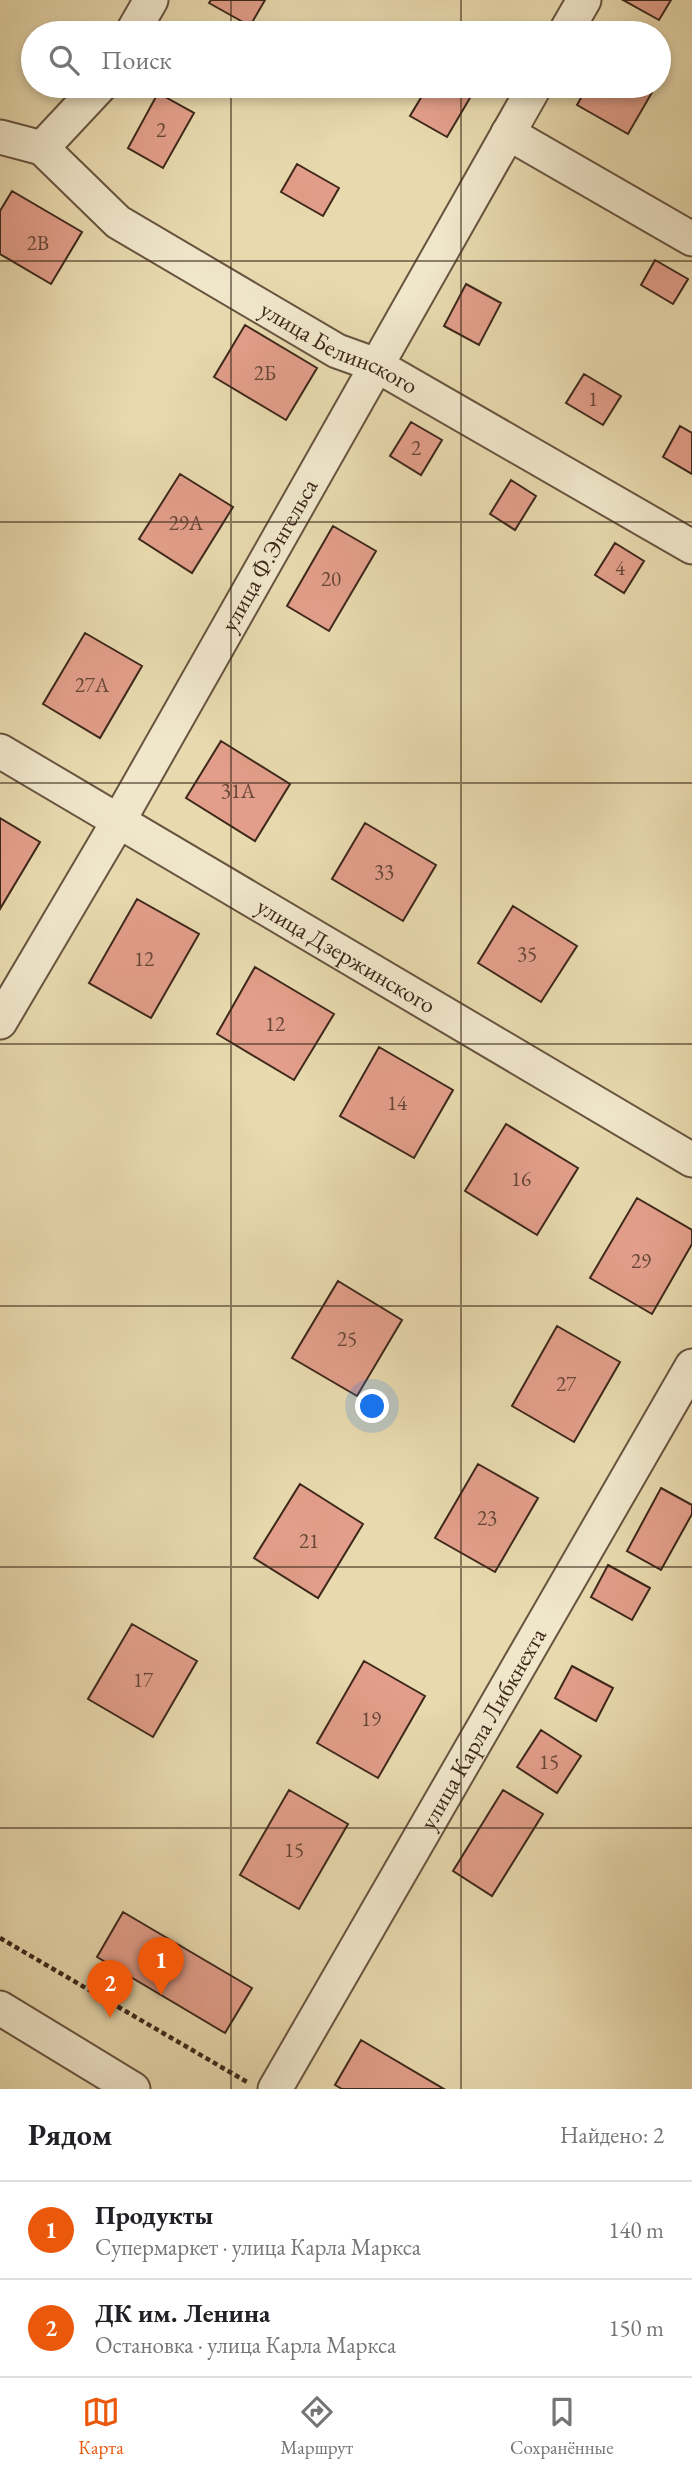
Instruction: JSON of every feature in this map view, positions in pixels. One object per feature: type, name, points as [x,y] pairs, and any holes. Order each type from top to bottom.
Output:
[{"type":"street","points":[[139,21],[151,0]]},
{"type":"street","points":[[572,21],[584,0]]},
{"type":"street","points":[[42,148],[89,98]]},
{"type":"street","name":"улица Ф.Энгельса","points":[[0,1021],[118,822],[528,98]]},
{"type":"street","points":[[508,132],[692,239]]},
{"type":"street","name":"улица Белинского","points":[[0,137],[42,148],[118,222],[337,351],[376,365],[692,547]]},
{"type":"street","name":"улица Дзержинского","points":[[0,751],[692,1160]]},
{"type":"street","name":"улица Карла Либкнехта","points":[[275,2089],[692,1366]]},
{"type":"street","points":[[2,2014],[133,2089]]},
{"type":"path","points":[[0,1938],[258,2089]]},
{"type":"building","points":[[211,0],[265,0],[253,21],[241,21],[209,3]]},
{"type":"building","points":[[623,0],[671,0],[659,20]]},
{"type":"building","points":[[155,98],[167,98],[194,113],[163,168],[128,148]]},
{"type":"building","points":[[421,98],[470,98],[447,137],[410,116]]},
{"type":"building","points":[[581,98],[649,98],[628,134],[577,105]]},
{"type":"building","points":[[297,164],[339,188],[323,216],[281,192]]},
{"type":"building","points":[[12,191],[82,232],[51,284],[0,254],[0,211]]},
{"type":"building","points":[[655,260],[688,279],[673,304],[641,285]]},
{"type":"building","points":[[466,284],[501,303],[479,345],[444,326]]},
{"type":"building","points":[[245,325],[317,368],[286,420],[214,377]]},
{"type":"building","points":[[584,374],[621,396],[603,425],[566,403]]},
{"type":"building","points":[[411,422],[442,440],[421,475],[390,456]]},
{"type":"building","points":[[680,426],[692,433],[692,474],[663,457]]},
{"type":"building","points":[[180,474],[233,507],[192,573],[139,539]]},
{"type":"building","points":[[511,480],[536,496],[515,530],[490,514]]},
{"type":"building","points":[[333,526],[376,551],[329,631],[287,606]]},
{"type":"building","points":[[615,543],[644,561],[624,593],[595,575]]},
{"type":"building","points":[[85,633],[142,666],[100,738],[43,704]]},
{"type":"building","points":[[221,741],[290,784],[255,841],[186,798]]},
{"type":"building","points":[[0,818],[40,842],[0,909]]},
{"type":"building","points":[[365,823],[436,865],[403,921],[332,879]]},
{"type":"building","points":[[137,899],[199,934],[151,1018],[89,983]]},
{"type":"building","points":[[513,906],[577,946],[541,1002],[478,963]]},
{"type":"building","points":[[255,967],[334,1014],[294,1080],[217,1034]]},
{"type":"building","points":[[379,1047],[453,1090],[414,1158],[340,1116]]},
{"type":"building","points":[[506,1124],[578,1168],[537,1235],[465,1191]]},
{"type":"building","points":[[637,1198],[692,1230],[692,1244],[652,1314],[590,1278]]},
{"type":"building","points":[[338,1281],[402,1320],[357,1396],[292,1358]]},
{"type":"building","points":[[557,1326],[620,1362],[574,1442],[512,1406]]},
{"type":"building","points":[[478,1464],[538,1498],[495,1572],[435,1538]]},
{"type":"building","points":[[300,1484],[363,1524],[318,1598],[254,1558]]},
{"type":"building","points":[[661,1488],[692,1505],[692,1514],[661,1570],[627,1551]]},
{"type":"building","points":[[608,1565],[650,1588],[632,1620],[591,1597]]},
{"type":"building","points":[[132,1624],[197,1661],[153,1737],[88,1699]]},
{"type":"building","points":[[364,1661],[425,1696],[378,1778],[317,1743]]},
{"type":"building","points":[[572,1666],[613,1688],[596,1721],[555,1698]]},
{"type":"building","points":[[541,1730],[581,1756],[557,1793],[517,1767]]},
{"type":"building","points":[[289,1790],[348,1824],[299,1909],[240,1875]]},
{"type":"building","points":[[503,1790],[543,1814],[492,1896],[453,1871]]},
{"type":"building","points":[[123,1912],[252,1988],[225,2033],[97,1957]]},
{"type":"building","points":[[361,2040],[444,2089],[342,2089],[335,2085]]},
{"type":"place","name":"Продукты","points":[[161,1995]]},
{"type":"place","name":"ДК им. Ленина","points":[[110,2018]]}]
